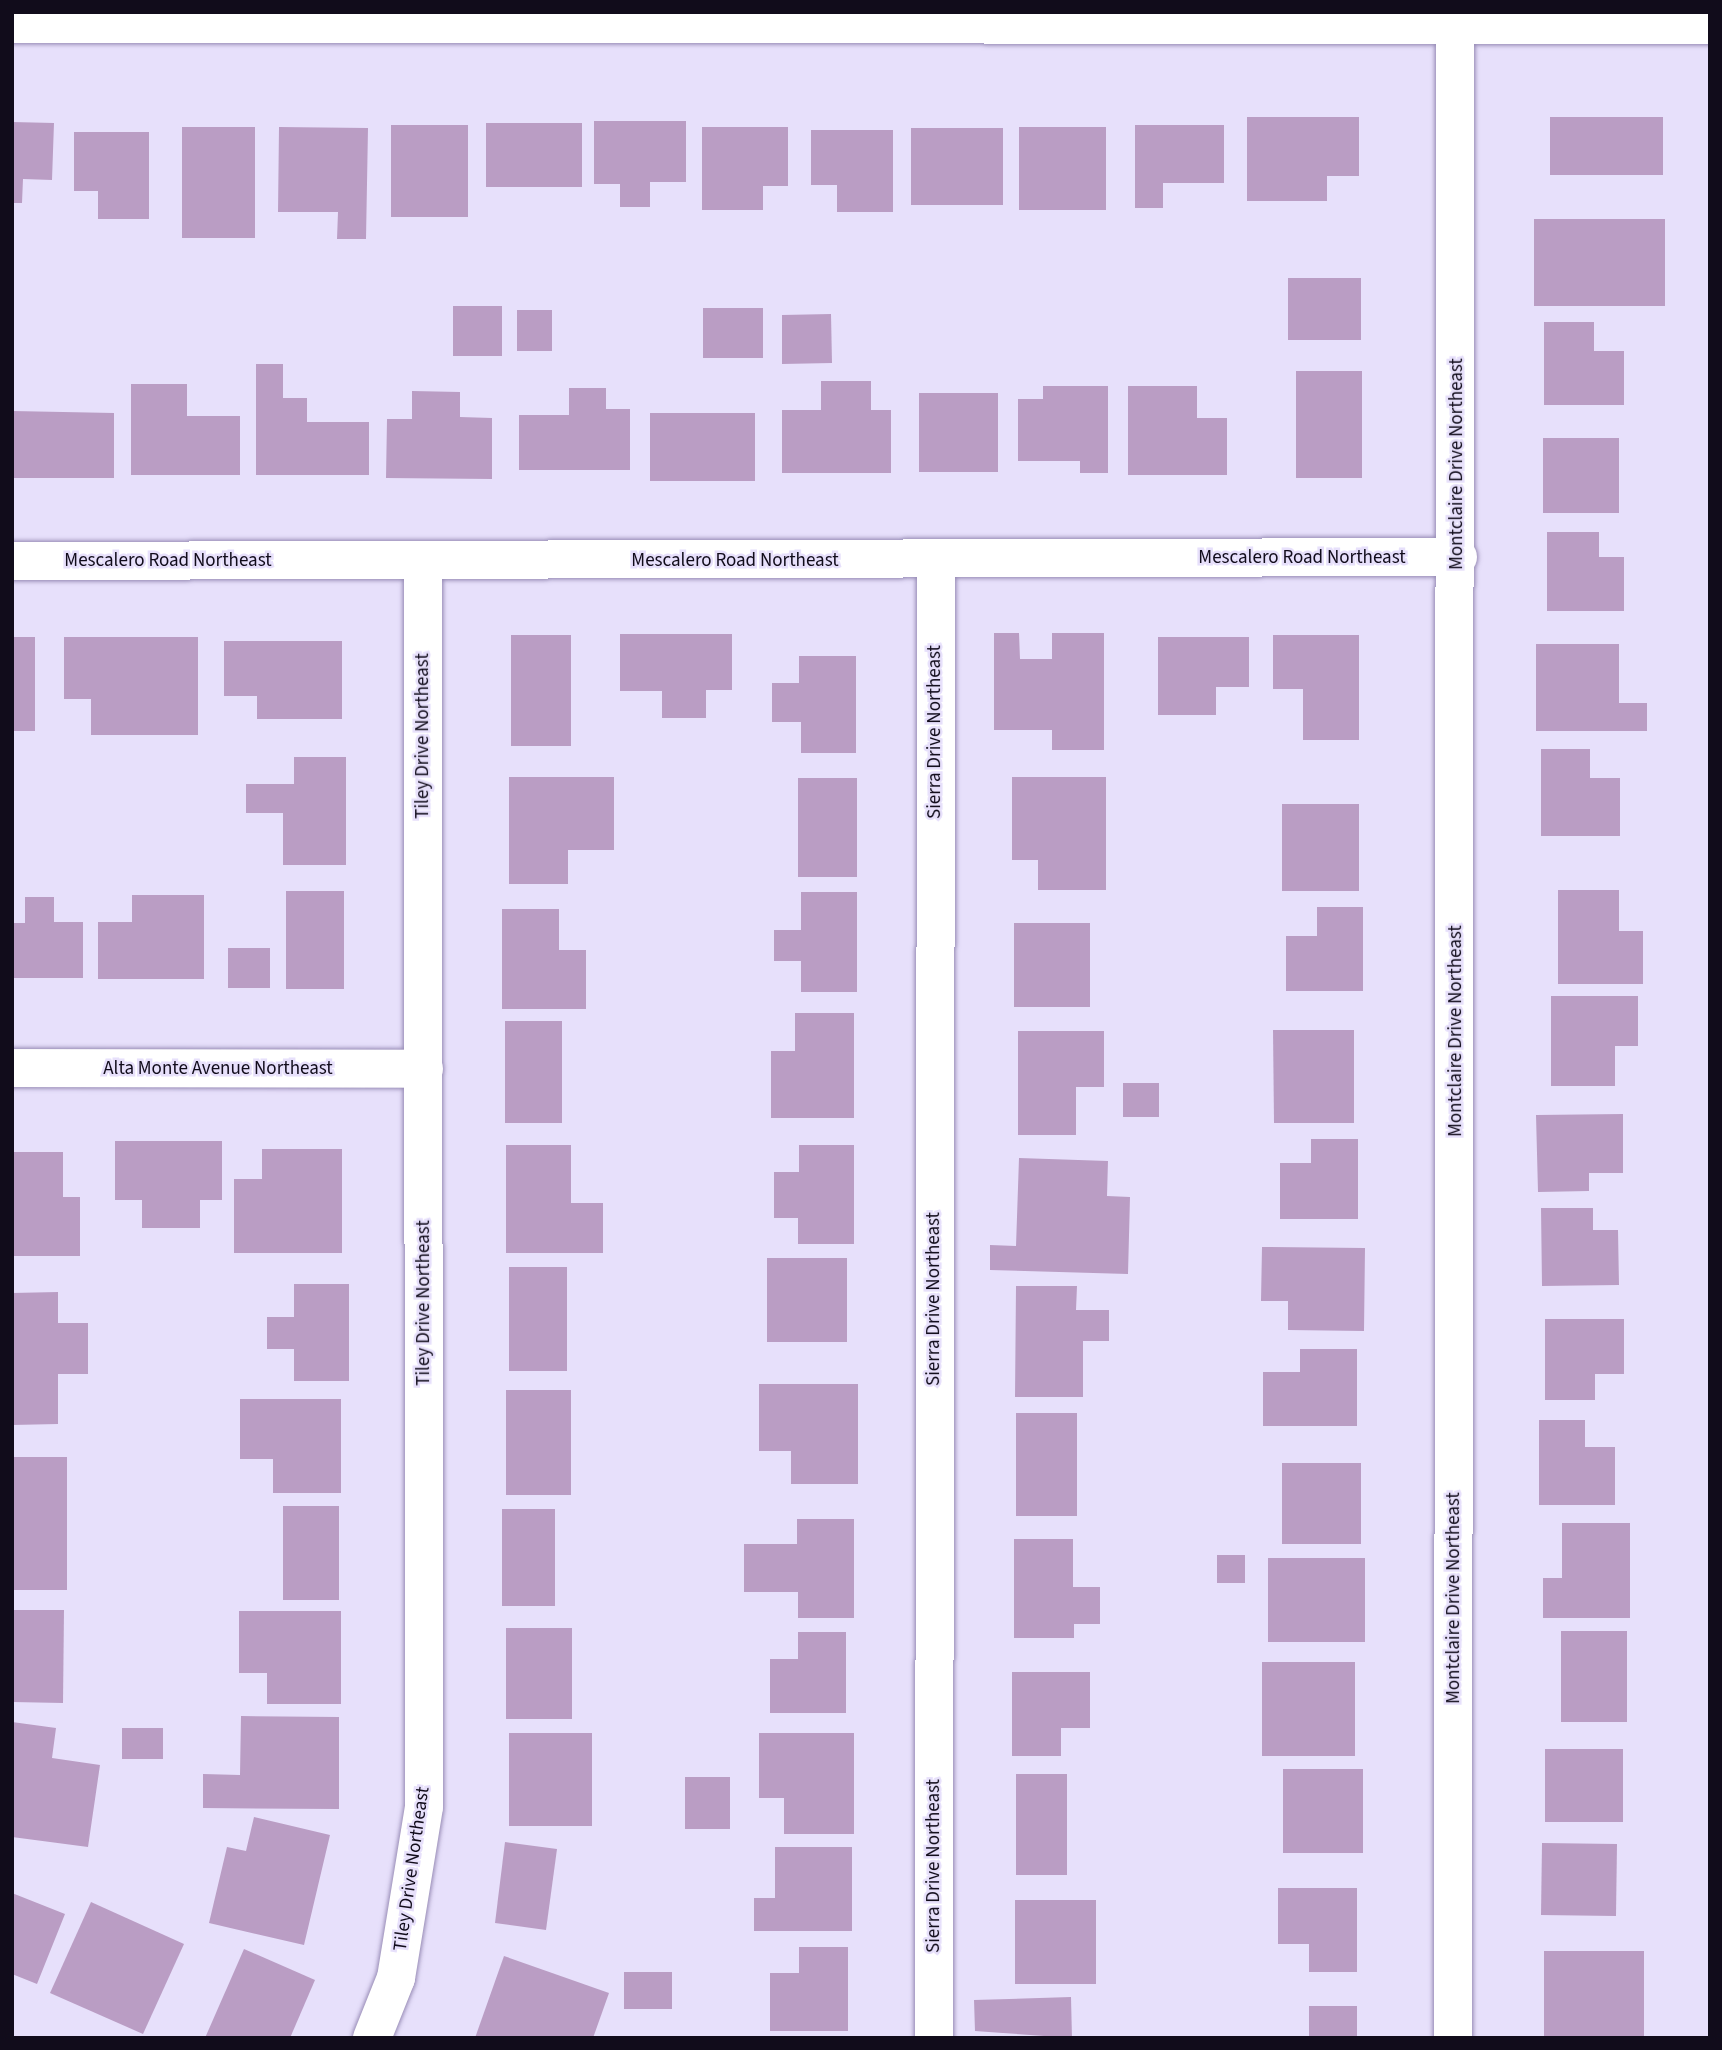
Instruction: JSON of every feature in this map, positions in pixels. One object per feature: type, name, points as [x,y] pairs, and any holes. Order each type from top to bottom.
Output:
[{"type":"street","points":[[12,24],[1455,25],[1708,21]]},
{"type":"street","name":"Montclaire Drive Northeast","points":[[1452,2038],[1458,557],[1455,25]]},
{"type":"street","name":"Mescalero Road Northeast","points":[[12,561],[423,562],[1458,557]]},
{"type":"street","name":"Sierra Drive Northeast","points":[[934,2038],[936,560]]},
{"type":"street","name":"Tiley Drive Northeast","points":[[372,2038],[396,1978],[424,1807],[423,562]]},
{"type":"street","name":"Alta Monte Avenue Northeast","points":[[12,1068],[424,1069]]},
{"type":"building","points":[[1247,117],[1359,117],[1359,176],[1327,176],[1327,201],[1247,201]]},
{"type":"building","points":[[1550,117],[1663,117],[1663,175],[1550,175]]},
{"type":"building","points":[[594,121],[686,121],[686,182],[650,182],[650,207],[620,207],[620,184],[594,184]]},
{"type":"building","points":[[12,122],[54,123],[52,180],[23,179],[22,203],[12,203]]},
{"type":"building","points":[[486,123],[582,123],[582,187],[486,187]]},
{"type":"building","points":[[391,125],[468,125],[468,217],[391,217]]},
{"type":"building","points":[[1135,125],[1224,125],[1224,183],[1163,183],[1163,208],[1135,208]]},
{"type":"building","points":[[182,127],[255,127],[255,238],[182,238]]},
{"type":"building","points":[[279,127],[368,128],[366,239],[337,239],[338,212],[278,212]]},
{"type":"building","points":[[702,127],[788,127],[788,186],[763,186],[763,210],[702,210]]},
{"type":"building","points":[[1019,127],[1106,127],[1106,210],[1019,210]]},
{"type":"building","points":[[911,128],[1003,128],[1003,205],[911,205]]},
{"type":"building","points":[[811,130],[893,130],[893,212],[837,212],[837,185],[811,185]]},
{"type":"building","points":[[74,132],[149,132],[149,219],[98,219],[98,191],[74,191]]},
{"type":"building","points":[[1534,219],[1665,219],[1665,306],[1534,306]]},
{"type":"building","points":[[1288,278],[1361,278],[1361,340],[1288,340]]},
{"type":"building","points":[[453,306],[502,306],[502,356],[453,356]]},
{"type":"building","points":[[703,308],[763,308],[763,358],[703,358]]},
{"type":"building","points":[[517,310],[552,310],[552,351],[517,351]]},
{"type":"building","points":[[831,314],[832,363],[782,364],[782,315]]},
{"type":"building","points":[[1544,322],[1594,322],[1594,351],[1624,351],[1624,405],[1544,405]]},
{"type":"building","points":[[256,364],[283,364],[283,398],[307,398],[307,422],[369,422],[369,475],[256,475]]},
{"type":"building","points":[[1296,371],[1362,371],[1362,478],[1296,478]]},
{"type":"building","points":[[821,381],[871,381],[871,410],[891,410],[891,473],[782,473],[782,410],[821,410]]},
{"type":"building","points":[[131,384],[187,384],[187,416],[240,416],[240,475],[131,475]]},
{"type":"building","points":[[1043,386],[1108,386],[1108,473],[1080,473],[1080,461],[1018,461],[1018,399],[1043,399]]},
{"type":"building","points":[[1128,386],[1197,386],[1197,418],[1227,418],[1227,475],[1128,475]]},
{"type":"building","points":[[569,388],[606,388],[606,409],[630,409],[630,470],[519,470],[519,415],[569,415]]},
{"type":"building","points":[[412,391],[460,392],[460,417],[492,418],[492,479],[386,478],[387,419],[412,419]]},
{"type":"building","points":[[919,393],[998,393],[998,472],[919,472]]},
{"type":"building","points":[[12,411],[114,413],[114,478],[12,478]]},
{"type":"building","points":[[650,413],[755,413],[755,481],[650,481]]},
{"type":"building","points":[[1543,438],[1619,438],[1619,513],[1543,513]]},
{"type":"building","points":[[1547,532],[1599,532],[1599,557],[1624,557],[1624,611],[1547,611]]},
{"type":"building","points":[[994,633],[1019,633],[1020,659],[1052,659],[1052,633],[1104,633],[1104,750],[1052,750],[1052,730],[994,730]]},
{"type":"building","points":[[620,634],[732,634],[732,690],[706,690],[706,718],[662,718],[662,691],[620,691]]},
{"type":"building","points":[[511,635],[571,635],[571,746],[511,746]]},
{"type":"building","points":[[1273,635],[1359,635],[1359,740],[1303,740],[1303,689],[1273,689]]},
{"type":"building","points":[[12,637],[35,637],[35,731],[12,731]]},
{"type":"building","points":[[64,637],[198,637],[198,735],[91,735],[91,699],[64,699]]},
{"type":"building","points":[[1158,637],[1249,637],[1249,687],[1216,687],[1216,715],[1158,715]]},
{"type":"building","points":[[224,641],[342,641],[342,719],[257,719],[257,696],[224,696]]},
{"type":"building","points":[[1536,644],[1619,644],[1619,703],[1647,703],[1647,731],[1536,731]]},
{"type":"building","points":[[799,656],[856,656],[856,753],[801,753],[801,722],[772,722],[772,683],[799,683]]},
{"type":"building","points":[[1541,749],[1590,749],[1590,778],[1620,778],[1620,836],[1541,836]]},
{"type":"building","points":[[294,757],[346,757],[346,865],[283,865],[283,813],[246,813],[246,784],[294,784]]},
{"type":"building","points":[[509,777],[614,777],[614,850],[568,850],[568,884],[509,884]]},
{"type":"building","points":[[1012,777],[1106,777],[1106,890],[1038,890],[1038,860],[1012,860]]},
{"type":"building","points":[[798,778],[857,778],[857,877],[798,877]]},
{"type":"building","points":[[1282,804],[1359,804],[1359,891],[1282,891]]},
{"type":"building","points":[[1558,890],[1619,890],[1619,931],[1643,931],[1643,984],[1558,984]]},
{"type":"building","points":[[286,891],[344,891],[344,989],[286,989]]},
{"type":"building","points":[[801,892],[857,892],[857,992],[801,992],[801,961],[774,961],[774,930],[801,930]]},
{"type":"building","points":[[132,895],[204,895],[204,979],[98,979],[98,922],[132,922]]},
{"type":"building","points":[[25,897],[54,897],[54,922],[83,922],[83,978],[12,978],[12,923],[25,923]]},
{"type":"building","points":[[1317,907],[1363,907],[1363,991],[1286,991],[1286,936],[1317,936]]},
{"type":"building","points":[[502,909],[559,909],[559,950],[586,950],[586,1009],[502,1009]]},
{"type":"building","points":[[1014,923],[1090,923],[1090,1007],[1014,1007]]},
{"type":"building","points":[[228,948],[270,948],[270,988],[228,988]]},
{"type":"building","points":[[1551,996],[1638,996],[1638,1046],[1615,1046],[1615,1086],[1551,1086]]},
{"type":"building","points":[[795,1013],[854,1013],[854,1118],[771,1118],[771,1051],[795,1051]]},
{"type":"building","points":[[505,1021],[562,1021],[562,1123],[505,1123]]},
{"type":"building","points":[[1273,1030],[1354,1030],[1354,1123],[1274,1123]]},
{"type":"building","points":[[1018,1031],[1104,1031],[1104,1087],[1076,1087],[1076,1135],[1018,1135]]},
{"type":"building","points":[[1123,1083],[1159,1083],[1159,1117],[1123,1117]]},
{"type":"building","points":[[1623,1114],[1623,1173],[1589,1173],[1589,1191],[1538,1192],[1536,1115]]},
{"type":"building","points":[[1311,1139],[1358,1139],[1358,1219],[1280,1219],[1280,1163],[1311,1163]]},
{"type":"building","points":[[115,1141],[222,1141],[222,1200],[200,1200],[200,1228],[142,1228],[142,1200],[115,1200]]},
{"type":"building","points":[[506,1145],[571,1145],[571,1203],[603,1203],[603,1253],[506,1253]]},
{"type":"building","points":[[799,1145],[854,1145],[854,1244],[798,1244],[798,1218],[774,1218],[774,1172],[799,1172]]},
{"type":"building","points":[[262,1149],[342,1149],[342,1253],[234,1253],[234,1179],[262,1179]]},
{"type":"building","points":[[12,1152],[63,1152],[63,1197],[80,1197],[80,1256],[12,1256]]},
{"type":"building","points":[[1019,1158],[1108,1161],[1107,1196],[1130,1197],[1128,1274],[990,1270],[990,1245],[1016,1246]]},
{"type":"building","points":[[1541,1208],[1593,1208],[1593,1230],[1618,1230],[1619,1285],[1542,1286]]},
{"type":"building","points":[[1262,1247],[1365,1248],[1364,1331],[1288,1330],[1288,1301],[1261,1301]]},
{"type":"building","points":[[767,1258],[847,1258],[847,1342],[767,1342]]},
{"type":"building","points":[[509,1267],[567,1267],[567,1371],[509,1371]]},
{"type":"building","points":[[294,1284],[349,1284],[349,1381],[294,1381],[294,1349],[267,1349],[267,1317],[294,1317]]},
{"type":"building","points":[[1016,1286],[1077,1286],[1076,1310],[1109,1310],[1109,1341],[1083,1341],[1083,1397],[1015,1397]]},
{"type":"building","points":[[58,1292],[58,1323],[88,1323],[88,1374],[58,1374],[58,1424],[12,1425],[12,1293]]},
{"type":"building","points":[[1545,1319],[1624,1319],[1624,1374],[1595,1374],[1595,1400],[1545,1400]]},
{"type":"building","points":[[1300,1349],[1357,1349],[1357,1426],[1263,1426],[1263,1372],[1300,1372]]},
{"type":"building","points":[[759,1384],[858,1384],[858,1484],[791,1484],[791,1451],[759,1451]]},
{"type":"building","points":[[506,1390],[571,1390],[571,1495],[506,1495]]},
{"type":"building","points":[[240,1399],[341,1399],[341,1493],[273,1493],[273,1459],[240,1459]]},
{"type":"building","points":[[1016,1413],[1077,1413],[1077,1516],[1016,1516]]},
{"type":"building","points":[[1539,1420],[1585,1420],[1585,1447],[1615,1447],[1615,1505],[1539,1505]]},
{"type":"building","points":[[12,1457],[67,1457],[67,1590],[12,1590]]},
{"type":"building","points":[[1282,1463],[1361,1463],[1361,1544],[1282,1544]]},
{"type":"building","points":[[283,1506],[339,1506],[339,1600],[283,1600]]},
{"type":"building","points":[[502,1509],[555,1509],[555,1606],[502,1606]]},
{"type":"building","points":[[797,1519],[854,1519],[854,1618],[798,1618],[798,1592],[744,1592],[744,1544],[797,1544]]},
{"type":"building","points":[[1562,1523],[1630,1523],[1630,1618],[1543,1618],[1543,1578],[1562,1578]]},
{"type":"building","points":[[1014,1539],[1073,1539],[1073,1587],[1100,1587],[1100,1624],[1074,1624],[1074,1638],[1014,1638]]},
{"type":"building","points":[[1217,1555],[1245,1555],[1245,1583],[1217,1583]]},
{"type":"building","points":[[1268,1558],[1365,1558],[1365,1642],[1268,1642]]},
{"type":"building","points":[[12,1610],[64,1610],[63,1703],[12,1702]]},
{"type":"building","points":[[239,1611],[341,1611],[341,1704],[267,1704],[267,1673],[239,1673]]},
{"type":"building","points":[[506,1628],[572,1628],[572,1719],[506,1719]]},
{"type":"building","points":[[1561,1631],[1627,1631],[1627,1722],[1561,1722]]},
{"type":"building","points":[[798,1632],[846,1632],[846,1713],[770,1713],[770,1659],[798,1659]]},
{"type":"building","points":[[1262,1662],[1355,1662],[1355,1756],[1262,1756]]},
{"type":"building","points":[[1012,1672],[1090,1672],[1090,1728],[1061,1728],[1061,1756],[1012,1756]]},
{"type":"building","points":[[241,1716],[339,1717],[339,1809],[203,1808],[203,1774],[240,1775]]},
{"type":"building","points":[[12,1722],[56,1728],[52,1758],[100,1765],[88,1847],[12,1837]]},
{"type":"building","points":[[122,1728],[163,1728],[163,1759],[122,1759]]},
{"type":"building","points":[[509,1733],[592,1733],[592,1826],[509,1826]]},
{"type":"building","points":[[759,1733],[854,1733],[854,1834],[784,1834],[784,1798],[759,1798]]},
{"type":"building","points":[[1545,1749],[1623,1749],[1623,1822],[1545,1822]]},
{"type":"building","points":[[1283,1769],[1363,1769],[1363,1853],[1283,1853]]},
{"type":"building","points":[[1016,1774],[1067,1774],[1067,1875],[1016,1875]]},
{"type":"building","points":[[685,1777],[730,1777],[730,1829],[685,1829]]},
{"type":"building","points":[[254,1817],[330,1835],[304,1945],[209,1923],[227,1847],[246,1851]]},
{"type":"building","points":[[505,1842],[557,1849],[546,1930],[495,1923]]},
{"type":"building","points":[[1542,1843],[1617,1844],[1616,1916],[1541,1915]]},
{"type":"building","points":[[775,1847],[852,1847],[852,1931],[754,1931],[754,1898],[775,1898]]},
{"type":"building","points":[[1278,1888],[1357,1888],[1357,1972],[1309,1972],[1309,1944],[1278,1944]]},
{"type":"building","points":[[12,1893],[65,1914],[37,1984],[12,1974]]},
{"type":"building","points":[[1015,1900],[1096,1900],[1096,1984],[1015,1984]]},
{"type":"building","points":[[91,1902],[184,1944],[143,2034],[50,1993]]},
{"type":"building","points":[[799,1947],[848,1947],[848,2031],[770,2031],[770,1973],[799,1973]]},
{"type":"building","points":[[244,1949],[315,1980],[290,2038],[205,2038]]},
{"type":"building","points":[[1544,1951],[1644,1951],[1644,2037],[1544,2037]]},
{"type":"building","points":[[504,1956],[609,1993],[593,2038],[475,2038]]},
{"type":"building","points":[[624,1972],[672,1972],[672,2009],[624,2009]]},
{"type":"building","points":[[1071,1997],[1072,2038],[975,2031],[974,2000]]},
{"type":"building","points":[[1309,2006],[1357,2006],[1357,2038],[1309,2038]]}]
